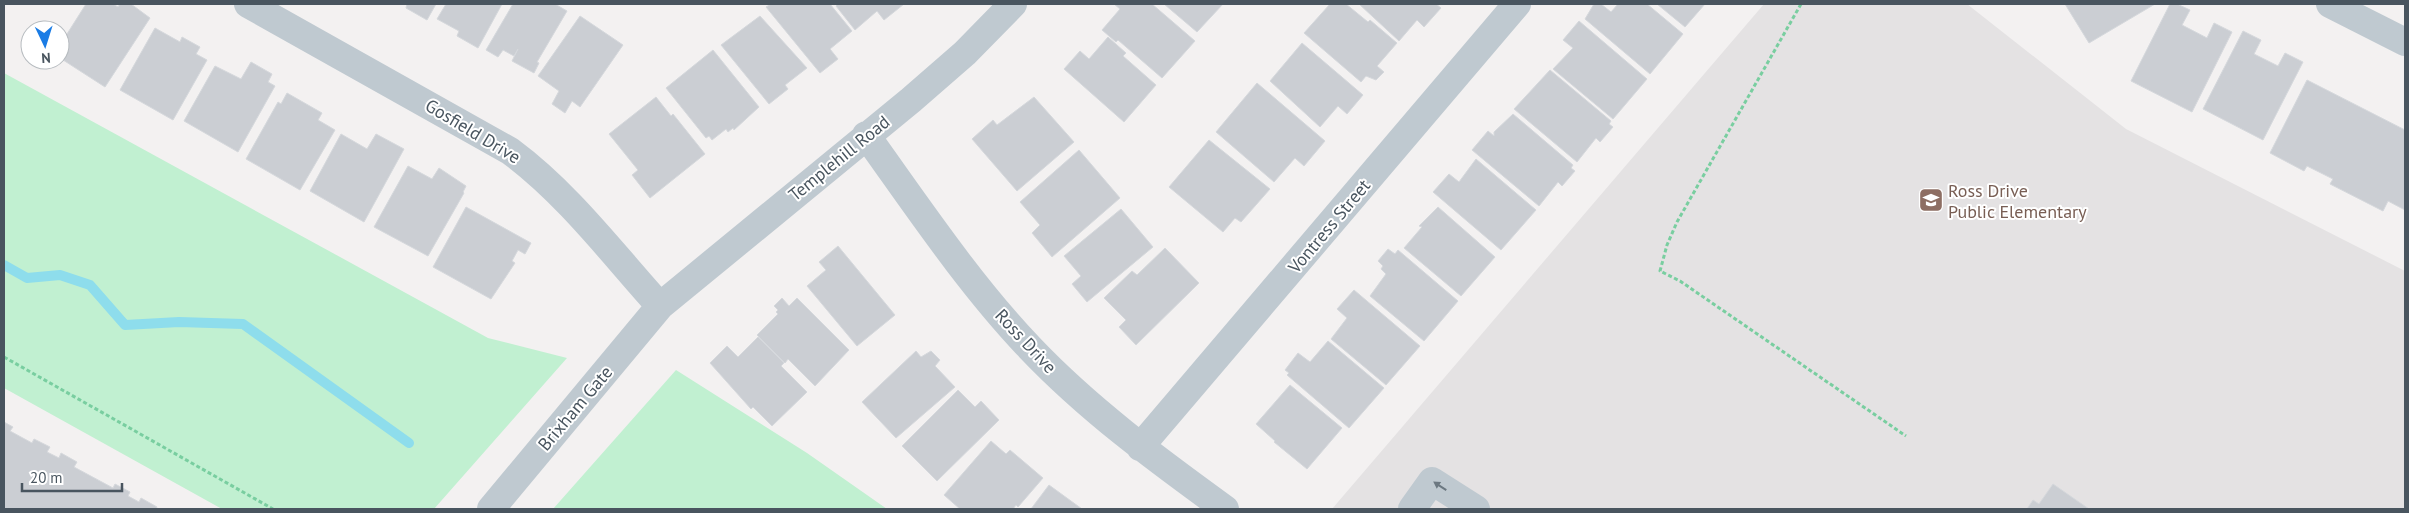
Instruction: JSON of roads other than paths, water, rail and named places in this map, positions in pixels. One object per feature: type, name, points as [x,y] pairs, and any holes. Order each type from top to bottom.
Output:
[{"type":"street","name":"Gosfield Drive","points":[[248,4],[510,150],[539,172],[560,193],[660,306]]},
{"type":"street","name":"Templehill Road","points":[[660,306],[965,53],[1013,4]]},
{"type":"street","name":"Vontress Street","points":[[1140,447],[1517,4]]},
{"type":"street","points":[[2330,4],[2405,42]]},
{"type":"street","name":"Ross Drive","points":[[866,135],[977,286],[1019,336],[1074,390],[1140,447],[1225,509]]},
{"type":"street","name":"Brixham Gate","points":[[491,509],[660,306]]},
{"type":"street","points":[[1412,509],[1432,481],[1468,507]]},
{"type":"waterway","points":[[4,265],[27,278],[60,275],[90,285],[125,325],[179,322],[243,324],[409,443]]},
{"type":"place","name":"Ross Drive Public Elementary","points":[[1931,200]]}]
